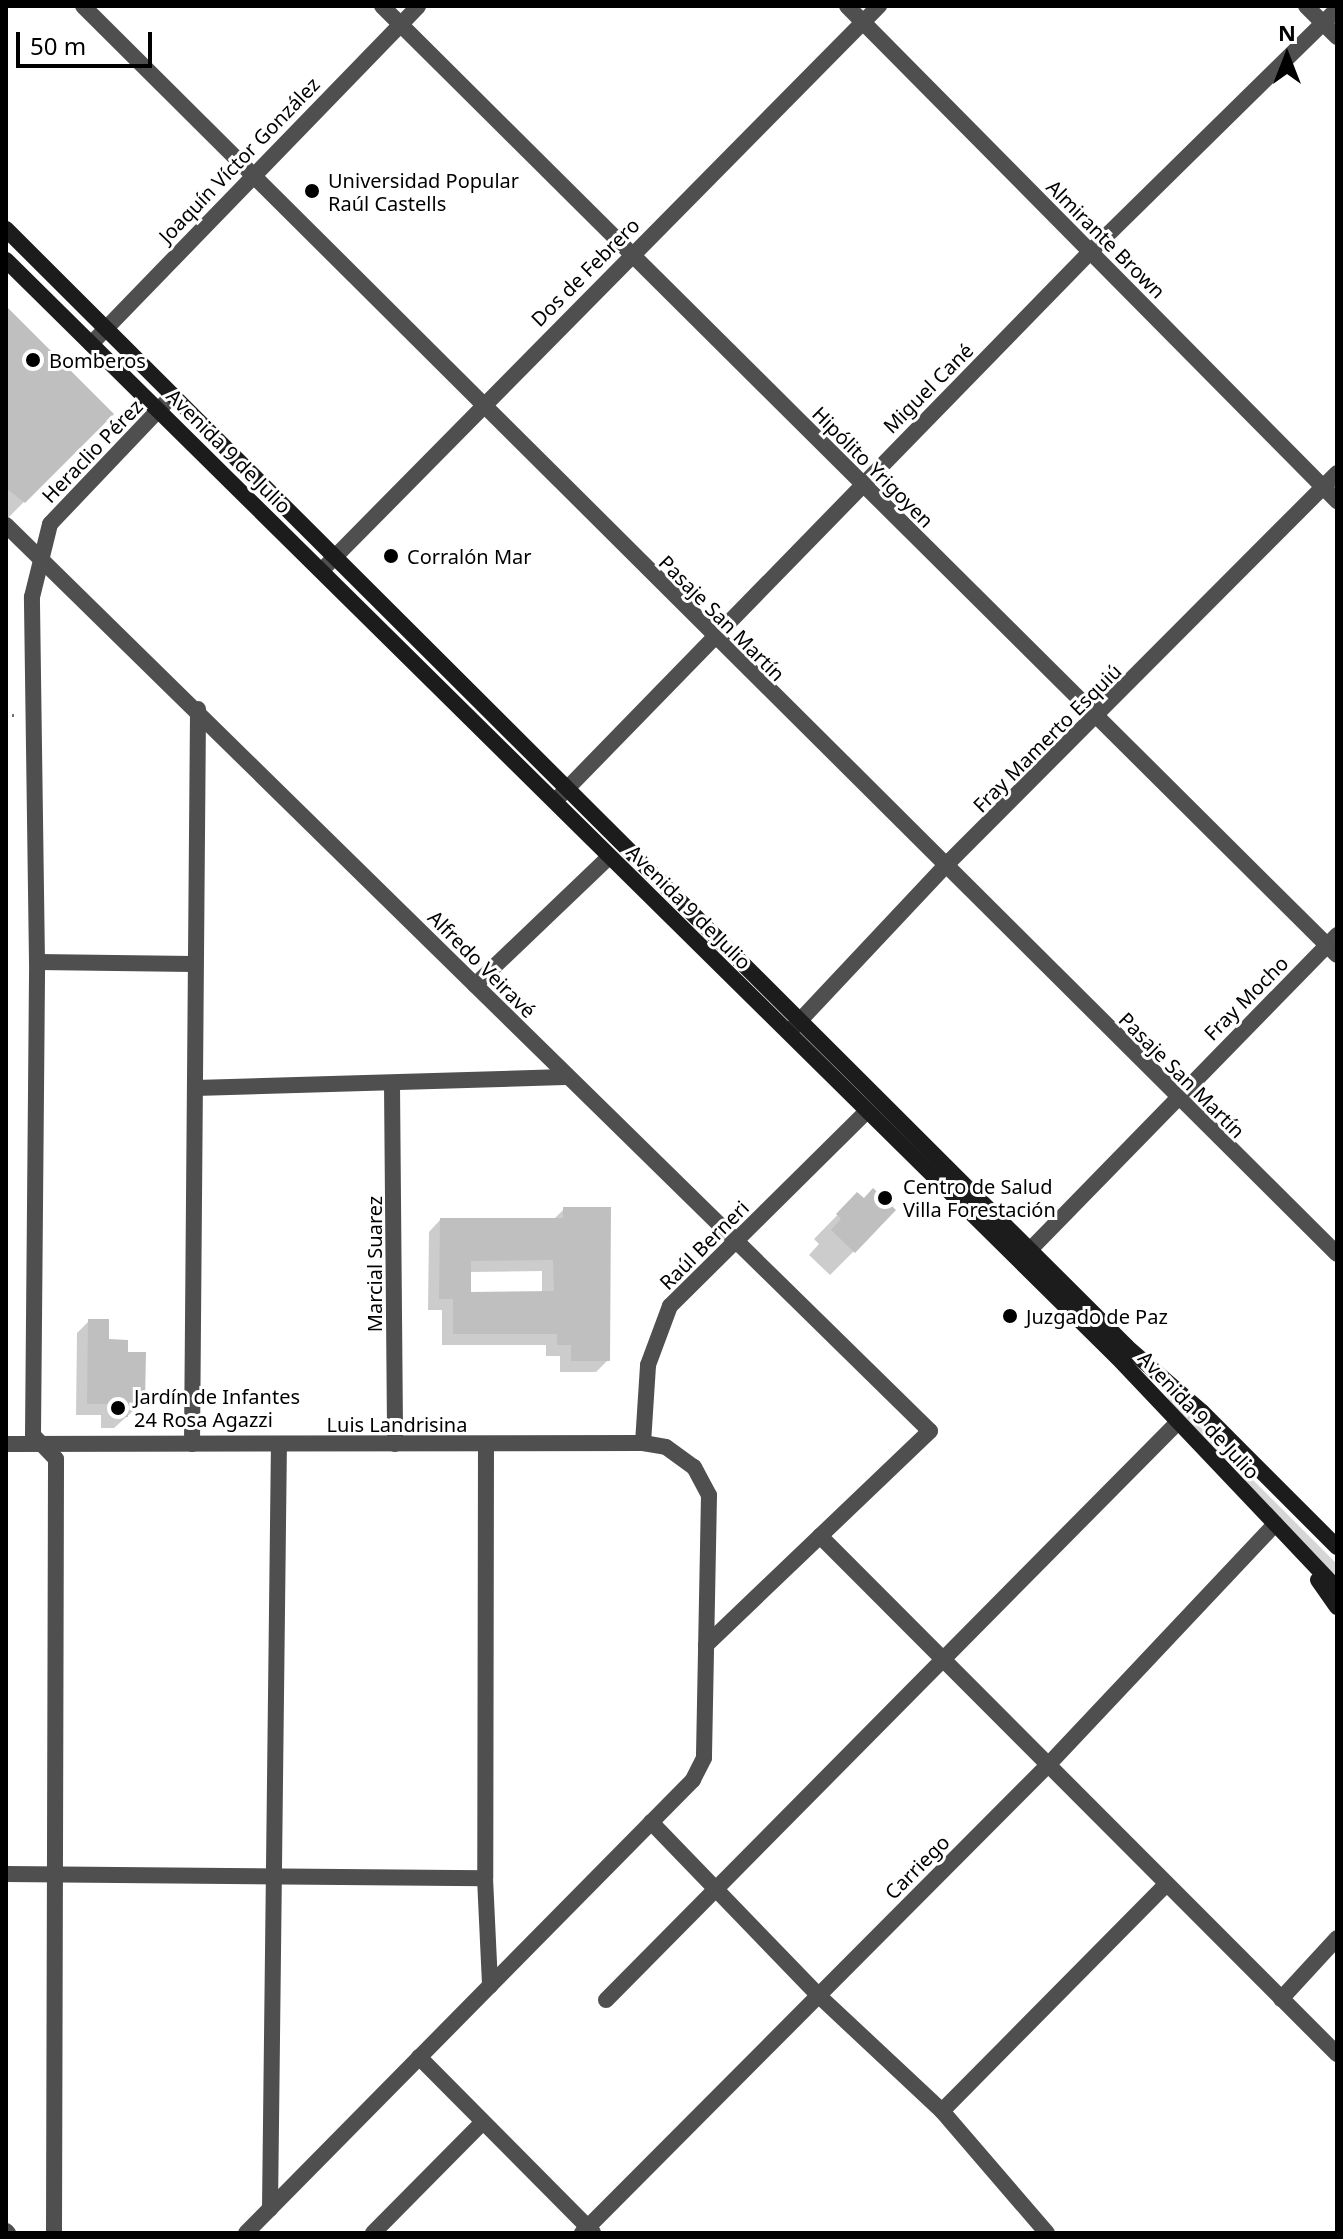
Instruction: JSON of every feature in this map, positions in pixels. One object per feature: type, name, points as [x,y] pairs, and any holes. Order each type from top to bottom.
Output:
[{"type":"main road","name":"Avenida 9 de Julio","points":[[6,229],[1030,1249],[1337,1547]]},
{"type":"main road","name":"Avenida 9 de Julio","points":[[6,260],[322,570],[1017,1263],[1117,1357],[1176,1424],[1337,1589]]},
{"type":"main road","points":[[1287,1537],[1337,1607]]},
{"type":"street","name":"Pasaje San Martín","points":[[83,6],[713,638],[1337,1254]]},
{"type":"street","name":"Hipólito Yrigoyen","points":[[382,6],[861,485],[1334,945]]},
{"type":"street","name":"Joaquín Víctor González","points":[[91,344],[251,174],[418,6]]},
{"type":"street","name":"Almirante Brown","points":[[847,6],[1337,501]]},
{"type":"street","name":"Dos de Febrero","points":[[322,570],[631,253],[879,6]]},
{"type":"street","points":[[1306,6],[1337,37]]},
{"type":"street","name":"Miguel Cané","points":[[554,802],[1091,251],[1337,9]]},
{"type":"street","name":"Heraclio Pérez","points":[[54,2233],[58,1875],[56,1459],[33,1435],[37,962],[32,597],[50,524],[173,395]]},
{"type":"street","name":"Fray Mamerto Esquiú","points":[[788,1034],[944,867],[1098,717],[1337,473]]},
{"type":"street","name":"Alfredo Veiravé","points":[[6,525],[198,709],[565,1077],[930,1431],[820,1536]]},
{"type":"street","points":[[192,1444],[193,964],[198,709]]},
{"type":"street","points":[[475,985],[609,857]]},
{"type":"street","name":"Fray Mocho","points":[[1017,1263],[1176,1097],[1334,945]]},
{"type":"street","points":[[37,962],[193,964]]},
{"type":"street","points":[[195,1088],[392,1085],[565,1077]]},
{"type":"street","name":"Marcial Suarez","points":[[392,1085],[395,1444]]},
{"type":"street","name":"Raúl Berneri","points":[[643,1443],[648,1365],[670,1306],[866,1112]]},
{"type":"street","points":[[606,2000],[1176,1424]]},
{"type":"street","points":[[246,2233],[693,1780],[704,1758],[709,1495],[694,1467],[666,1447],[643,1443]]},
{"type":"street","name":"Luis Landrisina","points":[[6,1444],[643,1443]]},
{"type":"street","points":[[270,2209],[279,1444]]},
{"type":"street","points":[[486,1444],[485,1878],[490,1986]]},
{"type":"street","name":"Carriego","points":[[588,2231],[817,1994],[1049,1764],[1275,1524]]},
{"type":"street","points":[[706,1645],[820,1536],[1337,2054]]},
{"type":"street","points":[[651,1822],[817,1994],[942,2111],[1043,2232]]},
{"type":"street","points":[[6,1874],[485,1878]]},
{"type":"street","points":[[942,2111],[1166,1885]]},
{"type":"street","points":[[1281,1999],[1337,1938]]},
{"type":"street","points":[[419,2057],[588,2231]]},
{"type":"street","points":[[373,2233],[482,2123]]},
{"type":"shaded area","points":[[1164,1391],[1337,1564],[1337,1577],[1173,1408]]},
{"type":"building","name":"Bomberos","points":[[6,306],[114,414],[25,503],[6,488]]},
{"type":"building","points":[[873,1188],[896,1210],[855,1253],[831,1230],[841,1219],[836,1214],[857,1192],[864,1198]]},
{"type":"building","points":[[563,1207],[611,1207],[610,1361],[571,1361],[571,1345],[557,1345],[557,1334],[453,1334],[453,1299],[439,1299],[440,1218],[563,1218]],"holes":[[[553,1260],[554,1291],[471,1292],[471,1261]]]},
{"type":"building","points":[[88,1319],[109,1319],[109,1339],[128,1340],[128,1352],[146,1352],[145,1402],[129,1402],[128,1417],[112,1417],[112,1404],[87,1404]]},
{"type":"place","name":"Universidad Popular Raúl Castells","points":[[312,191]]},
{"type":"place","name":"Bomberos","points":[[33,360]]},
{"type":"place","name":"Corralón Mar","points":[[391,556]]},
{"type":"place","name":"Centro de Salud Villa Forestación","points":[[885,1198]]},
{"type":"place","name":"Juzgado de Paz","points":[[1010,1316]]},
{"type":"place","name":"Jardín de Infantes 24 Rosa Agazzi","points":[[118,1408]]}]
